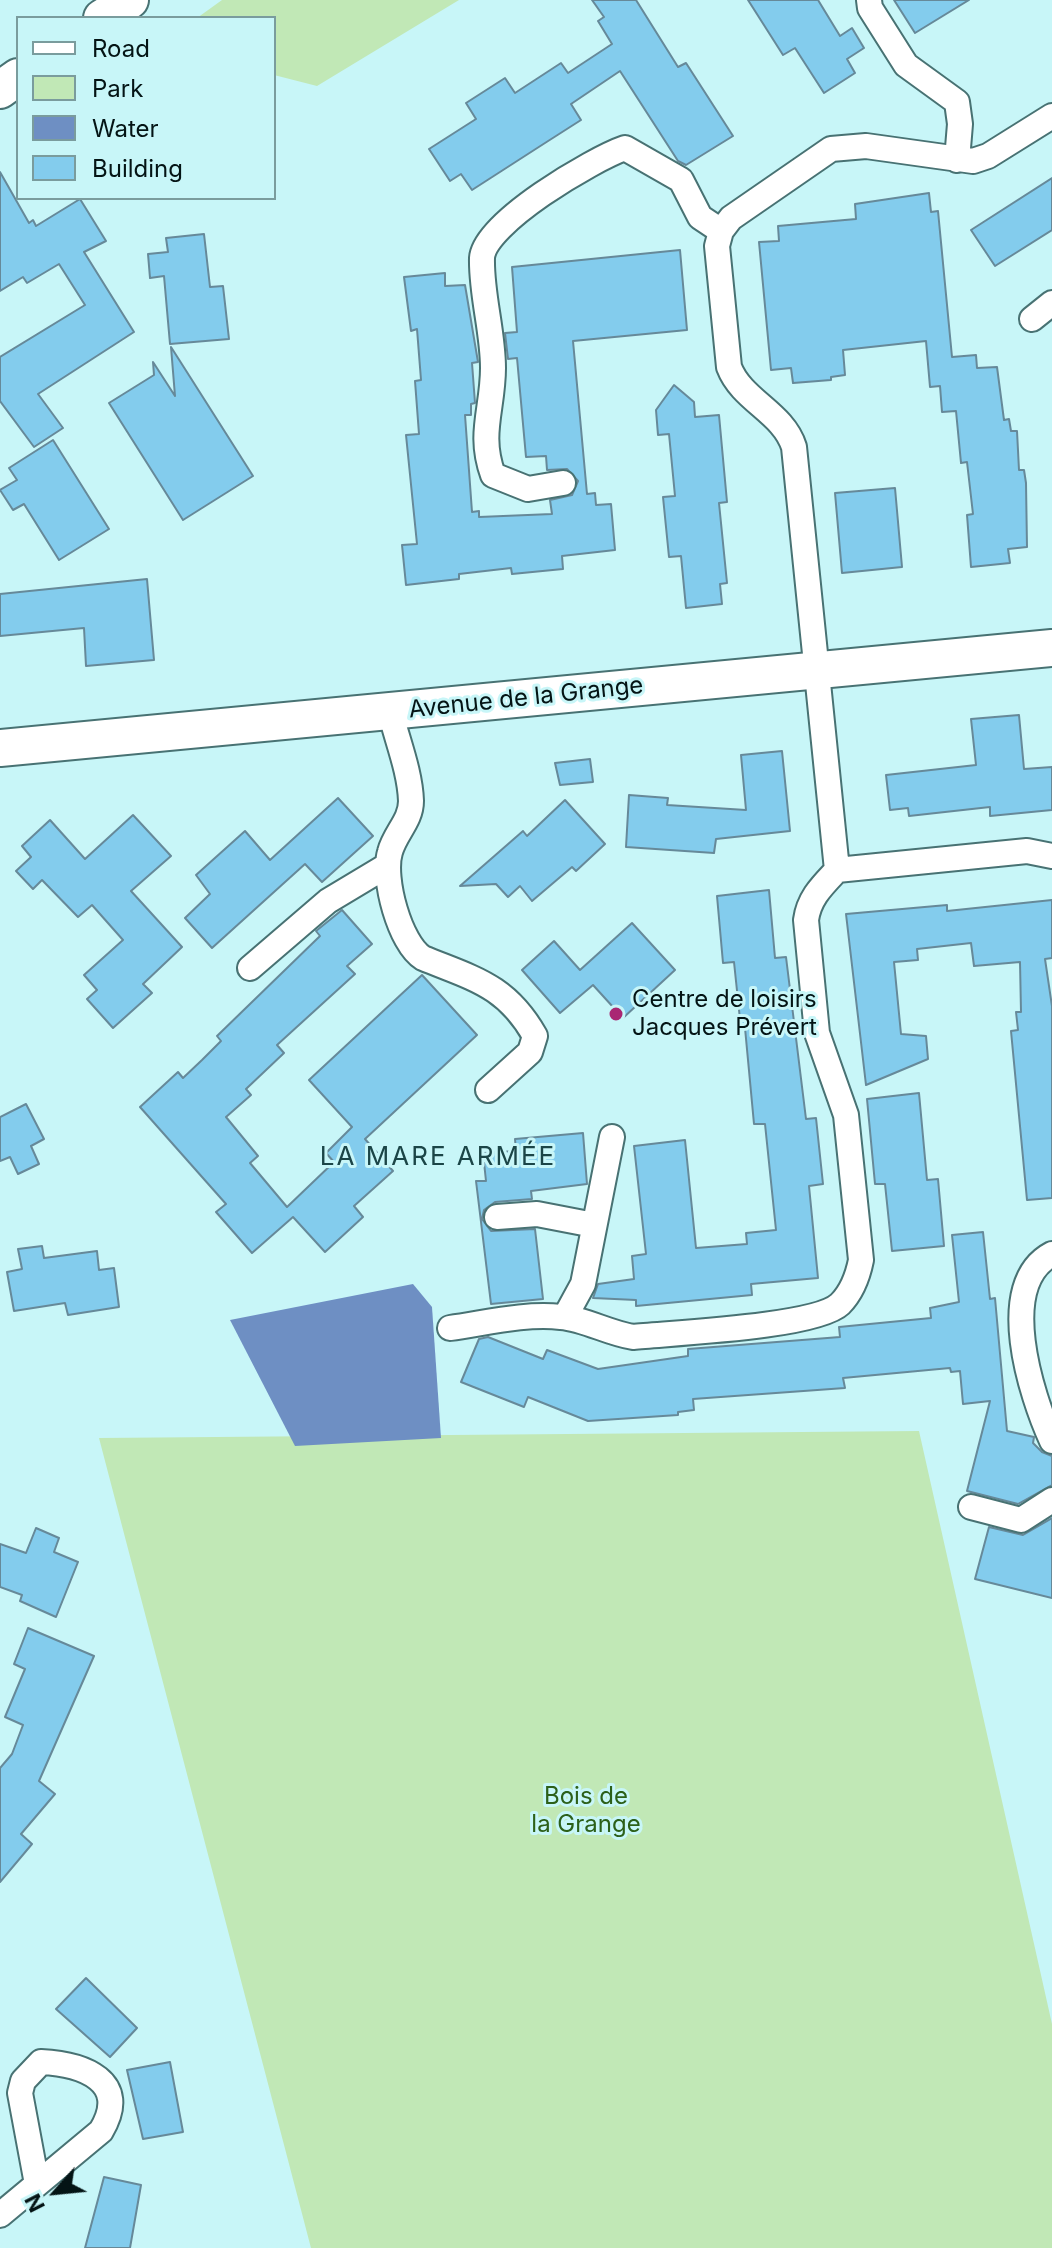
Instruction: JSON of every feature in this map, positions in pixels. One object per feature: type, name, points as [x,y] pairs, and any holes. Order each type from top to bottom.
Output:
[{"type":"street","points":[[105,16],[130,0]]},
{"type":"street","points":[[869,0],[870,8],[906,65],[957,102],[960,124],[957,160]]},
{"type":"street","points":[[837,870],[794,447],[781,423],[735,382],[729,367],[717,246],[721,231],[731,218],[768,190],[831,149],[866,146],[973,161],[988,156],[1052,116]]},
{"type":"street","points":[[563,483],[528,489],[493,475],[484,452],[493,363],[482,254],[504,222],[625,148],[681,180],[700,217],[721,231]]},
{"type":"street","points":[[1032,319],[1052,303]]},
{"type":"street","name":"Avenue de la Grange","points":[[0,748],[1052,648]]},
{"type":"street","points":[[390,711],[411,804],[407,820],[390,851],[388,865],[400,930],[413,952],[492,985],[526,1021],[535,1036],[530,1052],[488,1090]]},
{"type":"street","points":[[450,1328],[538,1316],[565,1317],[611,1334],[633,1337],[807,1319],[840,1304],[858,1276],[861,1260],[846,1115],[817,1033],[806,920],[813,898],[837,870],[1027,851],[1052,856]]},
{"type":"street","points":[[250,968],[328,901],[388,865]]},
{"type":"street","points":[[565,1317],[583,1284],[612,1137]]},
{"type":"street","points":[[497,1217],[537,1214],[594,1225]]},
{"type":"street","points":[[1052,1254],[1038,1261],[1022,1296],[1028,1371],[1035,1400],[1052,1441]]},
{"type":"street","points":[[971,1507],[1021,1520],[1052,1500]]},
{"type":"street","points":[[0,2215],[101,2131],[110,2117],[107,2090],[98,2076],[84,2069],[41,2062],[23,2081],[20,2093],[37,2184]]},
{"type":"green space","points":[[222,0],[459,0],[317,86],[276,76],[276,16],[200,16]]},
{"type":"green space","name":"Bois de la Grange","points":[[919,1431],[1052,2024],[1052,2248],[311,2248],[99,1438]]},
{"type":"water","points":[[413,1284],[432,1307],[441,1438],[295,1446],[230,1320]]},
{"type":"building","points":[[592,0],[636,0],[678,67],[686,63],[733,136],[686,165],[678,161],[620,71],[571,104],[581,120],[472,190],[461,174],[450,181],[429,149],[476,119],[466,103],[505,78],[515,93],[561,63],[568,73],[612,44],[598,21],[604,17]]},
{"type":"building","points":[[748,0],[818,0],[840,36],[852,28],[864,48],[847,59],[855,73],[824,93],[795,48],[783,55]]},
{"type":"building","points":[[894,0],[969,0],[915,33]]},
{"type":"building","points":[[0,172],[29,223],[33,220],[36,226],[81,200],[106,241],[84,252],[134,332],[38,394],[63,428],[34,447],[0,401],[0,357],[85,305],[59,264],[27,283],[23,277],[0,291]]},
{"type":"building","points":[[1052,178],[1052,230],[995,266],[971,230]]},
{"type":"building","points":[[929,193],[931,212],[938,211],[952,357],[976,355],[977,368],[997,367],[1004,420],[1009,419],[1011,431],[1017,431],[1019,470],[1024,470],[1026,483],[1027,547],[1008,549],[1010,563],[971,567],[967,515],[973,514],[967,462],[961,463],[956,411],[942,412],[940,386],[930,387],[926,341],[843,350],[845,375],[831,377],[831,380],[793,383],[791,368],[771,370],[759,242],[779,241],[778,226],[856,219],[855,204]]},
{"type":"building","points":[[204,234],[210,287],[223,286],[229,339],[170,344],[164,276],[150,278],[148,254],[168,252],[166,238]]},
{"type":"building","points":[[680,250],[687,330],[573,341],[587,494],[595,493],[596,505],[611,504],[615,550],[562,556],[563,569],[512,574],[511,568],[459,574],[459,579],[406,585],[402,545],[417,544],[406,435],[419,434],[415,381],[421,380],[417,329],[411,331],[404,277],[445,273],[445,286],[465,285],[478,362],[472,363],[475,403],[471,404],[471,415],[465,415],[472,512],[479,511],[479,517],[552,514],[550,500],[572,495],[578,481],[567,469],[547,470],[546,456],[526,457],[517,358],[508,359],[505,333],[517,332],[512,267]]},
{"type":"building","points":[[171,347],[253,476],[183,520],[109,403],[154,375],[153,362],[175,396]]},
{"type":"building","points":[[674,385],[694,402],[695,417],[719,415],[727,502],[719,503],[727,583],[720,584],[722,604],[686,608],[681,556],[669,557],[663,497],[675,496],[669,434],[658,435],[656,410]]},
{"type":"building","points":[[53,440],[109,529],[59,560],[24,504],[13,510],[0,490],[17,480],[9,468]]},
{"type":"building","points":[[895,488],[902,567],[842,573],[835,493]]},
{"type":"building","points":[[147,579],[154,660],[86,666],[84,628],[0,636],[0,594]]},
{"type":"building","points":[[1019,715],[1024,769],[1052,767],[1052,810],[990,816],[990,807],[909,816],[908,808],[890,810],[886,775],[976,765],[971,719]]},
{"type":"building","points":[[782,751],[790,831],[716,839],[714,853],[626,847],[629,795],[668,798],[667,805],[746,810],[741,755]]},
{"type":"building","points":[[590,759],[593,782],[560,785],[555,763]]},
{"type":"building","points":[[338,798],[373,836],[322,882],[305,864],[212,948],[185,918],[210,894],[196,875],[245,831],[270,860]]},
{"type":"building","points":[[565,800],[605,844],[576,871],[572,867],[532,901],[520,886],[508,897],[496,884],[460,886],[523,831],[527,836]]},
{"type":"building","points":[[133,815],[171,856],[131,891],[182,947],[143,984],[152,993],[113,1028],[87,999],[97,990],[84,975],[123,940],[92,905],[78,917],[42,880],[33,889],[16,871],[31,857],[22,846],[50,820],[85,859]]},
{"type":"building","points":[[769,890],[775,958],[786,957],[806,1119],[816,1118],[823,1184],[809,1186],[818,1278],[751,1284],[752,1295],[636,1306],[636,1300],[593,1298],[598,1284],[634,1279],[632,1256],[646,1254],[634,1146],[685,1140],[696,1248],[747,1244],[746,1233],[776,1230],[765,1124],[754,1124],[745,1028],[741,1029],[734,962],[723,963],[717,896]]},
{"type":"building","points":[[1052,900],[1052,958],[1045,959],[1052,1006],[1052,1198],[1027,1200],[1011,1031],[1018,1030],[1016,1012],[1021,1012],[1020,962],[974,966],[971,943],[917,949],[918,960],[894,962],[901,1034],[926,1036],[928,1059],[866,1085],[846,914],[947,905],[947,911]]},
{"type":"building","points":[[342,910],[372,944],[347,966],[355,974],[277,1045],[284,1053],[246,1089],[251,1095],[226,1117],[258,1156],[250,1163],[287,1207],[334,1162],[326,1153],[352,1127],[309,1080],[422,975],[477,1035],[365,1139],[393,1171],[354,1206],[363,1217],[325,1252],[293,1217],[252,1253],[216,1212],[226,1204],[140,1107],[178,1072],[183,1078],[202,1060],[221,1041],[217,1036],[320,936],[316,931]]},
{"type":"building","points":[[632,923],[675,970],[623,1018],[593,985],[560,1013],[522,970],[554,941],[580,970]]},
{"type":"building","points":[[919,1093],[927,1180],[938,1179],[944,1246],[892,1251],[885,1184],[875,1184],[867,1099]]},
{"type":"building","points":[[26,1104],[44,1139],[31,1146],[39,1164],[18,1174],[10,1157],[0,1161],[0,1117]]},
{"type":"building","points":[[583,1133],[587,1184],[531,1191],[532,1199],[495,1202],[484,1210],[482,1219],[491,1231],[535,1229],[543,1299],[491,1304],[476,1181],[486,1181],[483,1153],[516,1151],[515,1139]]},
{"type":"building","points":[[983,1232],[990,1299],[995,1298],[1007,1431],[1034,1437],[1033,1443],[1052,1456],[1052,1485],[1018,1504],[967,1491],[990,1401],[963,1404],[960,1371],[951,1372],[950,1368],[843,1378],[845,1388],[693,1399],[694,1410],[678,1412],[678,1415],[588,1421],[528,1397],[524,1407],[461,1382],[479,1339],[488,1337],[543,1359],[547,1350],[598,1369],[688,1356],[688,1349],[840,1337],[839,1327],[931,1318],[930,1308],[959,1302],[952,1235]]},
{"type":"building","points":[[42,1246],[44,1258],[97,1251],[99,1270],[114,1268],[119,1307],[68,1315],[65,1303],[14,1311],[7,1272],[22,1269],[18,1249]]},
{"type":"building","points":[[1052,1518],[1052,1598],[975,1579],[989,1527],[1023,1535]]},
{"type":"building","points":[[36,1528],[59,1538],[54,1552],[78,1562],[56,1617],[20,1601],[22,1595],[0,1587],[0,1544],[26,1553]]},
{"type":"building","points":[[28,1628],[94,1656],[39,1781],[55,1794],[21,1834],[32,1844],[0,1882],[0,1768],[12,1754],[23,1725],[5,1717],[25,1669],[14,1664]]},
{"type":"building","points":[[86,1978],[137,2028],[110,2057],[56,2009]]},
{"type":"building","points":[[170,2062],[183,2132],[143,2139],[127,2070]]},
{"type":"building","points":[[104,2177],[141,2185],[130,2248],[85,2248]]},
{"type":"place","name":"Centre de loisirs Jacques Prévert","points":[[616,1014]]},
{"type":"district","name":"LA MARE ARMÉE","points":[[438,1157]]}]
